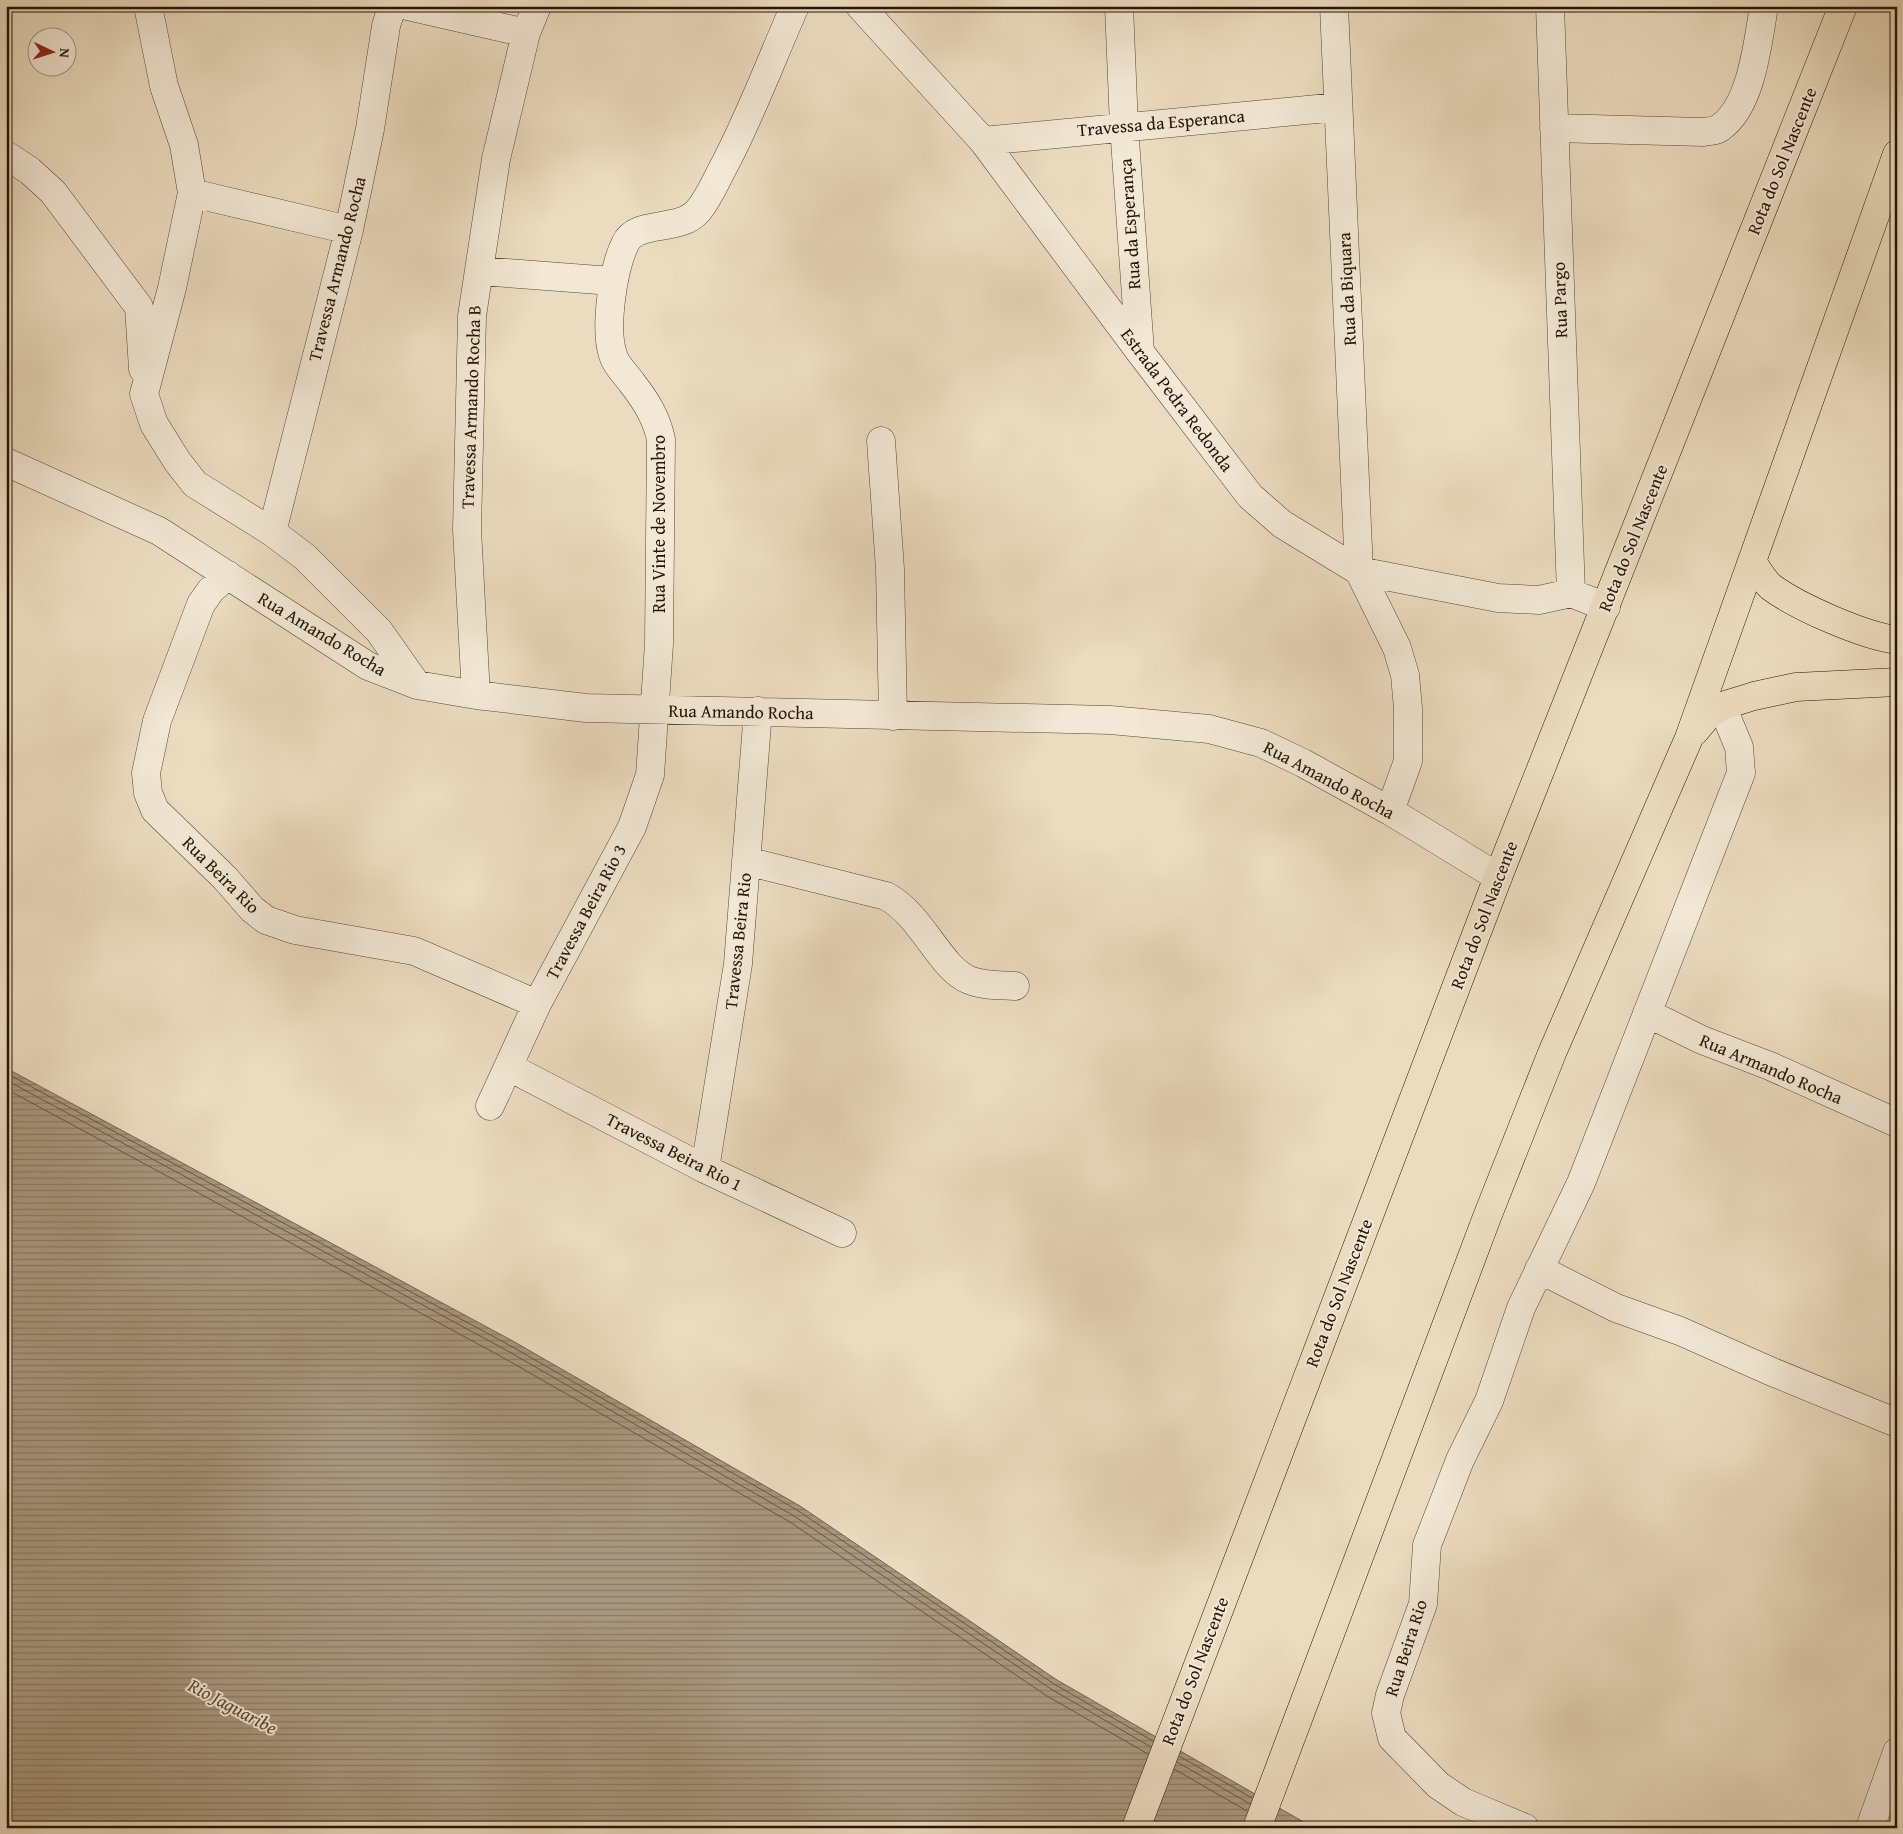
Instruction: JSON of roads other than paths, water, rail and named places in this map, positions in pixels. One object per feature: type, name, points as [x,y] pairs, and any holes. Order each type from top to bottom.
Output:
[{"type":"highway","name":"Rota do Sol Nascente","points":[[1136,1828],[1498,877],[1843,6]]},
{"type":"highway","points":[[1257,1828],[1480,1235],[1552,1053],[1689,738],[1897,154]]},
{"type":"highway","points":[[1752,562],[1770,586],[1803,604],[1851,628],[1883,638],[1897,640]]},
{"type":"highway","points":[[1689,738],[1708,714],[1722,706],[1796,686],[1897,682]]},
{"type":"street","points":[[144,394],[172,288],[192,193],[184,145],[164,86],[148,6]]},
{"type":"street","name":"Travessa Armando Rocha","points":[[272,532],[349,230],[370,129],[386,26],[390,13],[396,6]]},
{"type":"street","name":"Travessa Armando Rocha B","points":[[476,695],[467,530],[472,316],[496,159],[526,34],[537,6]]},
{"type":"street","name":"Rua Vinte de Novembro","points":[[654,710],[659,644],[661,439],[652,410],[612,355],[610,335],[612,281],[625,242],[635,233],[646,228],[685,221],[696,213],[707,198],[739,137],[795,6]]},
{"type":"street","name":"Estrada Pedra Redonda","points":[[860,6],[983,141],[1250,496],[1282,524],[1360,571]]},
{"type":"street","name":"Rua da Esperança","points":[[1119,6],[1124,126],[1140,352]]},
{"type":"street","name":"Rua da Biquara","points":[[1334,6],[1360,571]]},
{"type":"street","name":"Rua Pargo","points":[[1550,6],[1571,593]]},
{"type":"street","points":[[1554,128],[1703,132],[1720,129],[1730,120],[1742,100],[1756,54],[1764,6]]},
{"type":"street","points":[[409,7],[526,34]]},
{"type":"street","name":"Travessa da Esperanca","points":[[983,141],[1338,107]]},
{"type":"street","points":[[6,155],[30,171],[53,192],[139,307],[144,394],[154,424],[177,462],[195,484],[272,532],[305,558],[378,631],[417,685]]},
{"type":"street","points":[[192,193],[349,230]]},
{"type":"street","points":[[480,271],[612,281]]},
{"type":"street","points":[[881,441],[891,585],[893,716]]},
{"type":"street","name":"Rua Amando Rocha","points":[[6,462],[158,532],[368,666],[417,685],[476,695],[586,708],[1110,720],[1209,729],[1261,743],[1303,763],[1390,811],[1498,877]]},
{"type":"street","points":[[1360,571],[1498,598],[1539,600],[1571,593],[1606,607]]},
{"type":"street","points":[[1360,571],[1397,648],[1405,675],[1408,708],[1408,761],[1390,811]]},
{"type":"street","name":"Rua Beira Rio","points":[[228,575],[211,590],[200,604],[158,721],[146,773],[148,793],[155,810],[225,878],[252,909],[266,920],[294,930],[414,951],[537,1004]]},
{"type":"street","name":"Rua Beira Rio","points":[[1525,1828],[1463,1802],[1438,1785],[1392,1738],[1386,1713],[1390,1695],[1422,1604],[1427,1546],[1460,1460],[1489,1401],[1521,1308],[1581,1183],[1741,773],[1739,747],[1722,706]]},
{"type":"street","name":"Travessa Beira Rio 3","points":[[490,1106],[510,1067],[537,1004],[632,827],[650,775],[654,710]]},
{"type":"street","name":"Travessa Beira Rio","points":[[705,1169],[738,964],[758,711]]},
{"type":"street","points":[[746,861],[886,896],[900,903],[909,912],[948,962],[968,980],[978,983],[1015,986]]},
{"type":"street","name":"Rua Armando Rocha","points":[[1647,1013],[1702,1040],[1770,1066],[1897,1123]]},
{"type":"street","name":"Travessa Beira Rio 1","points":[[510,1067],[705,1169],[842,1233]]},
{"type":"street","points":[[1539,1268],[1616,1308],[1680,1331],[1779,1375],[1897,1423]]},
{"type":"street","points":[[1870,1828],[1897,1752]]},
{"type":"water","name":"Rio Jaguaribe","points":[[6,1068],[511,1340],[800,1506],[1057,1680],[1314,1828],[6,1828]]}]
